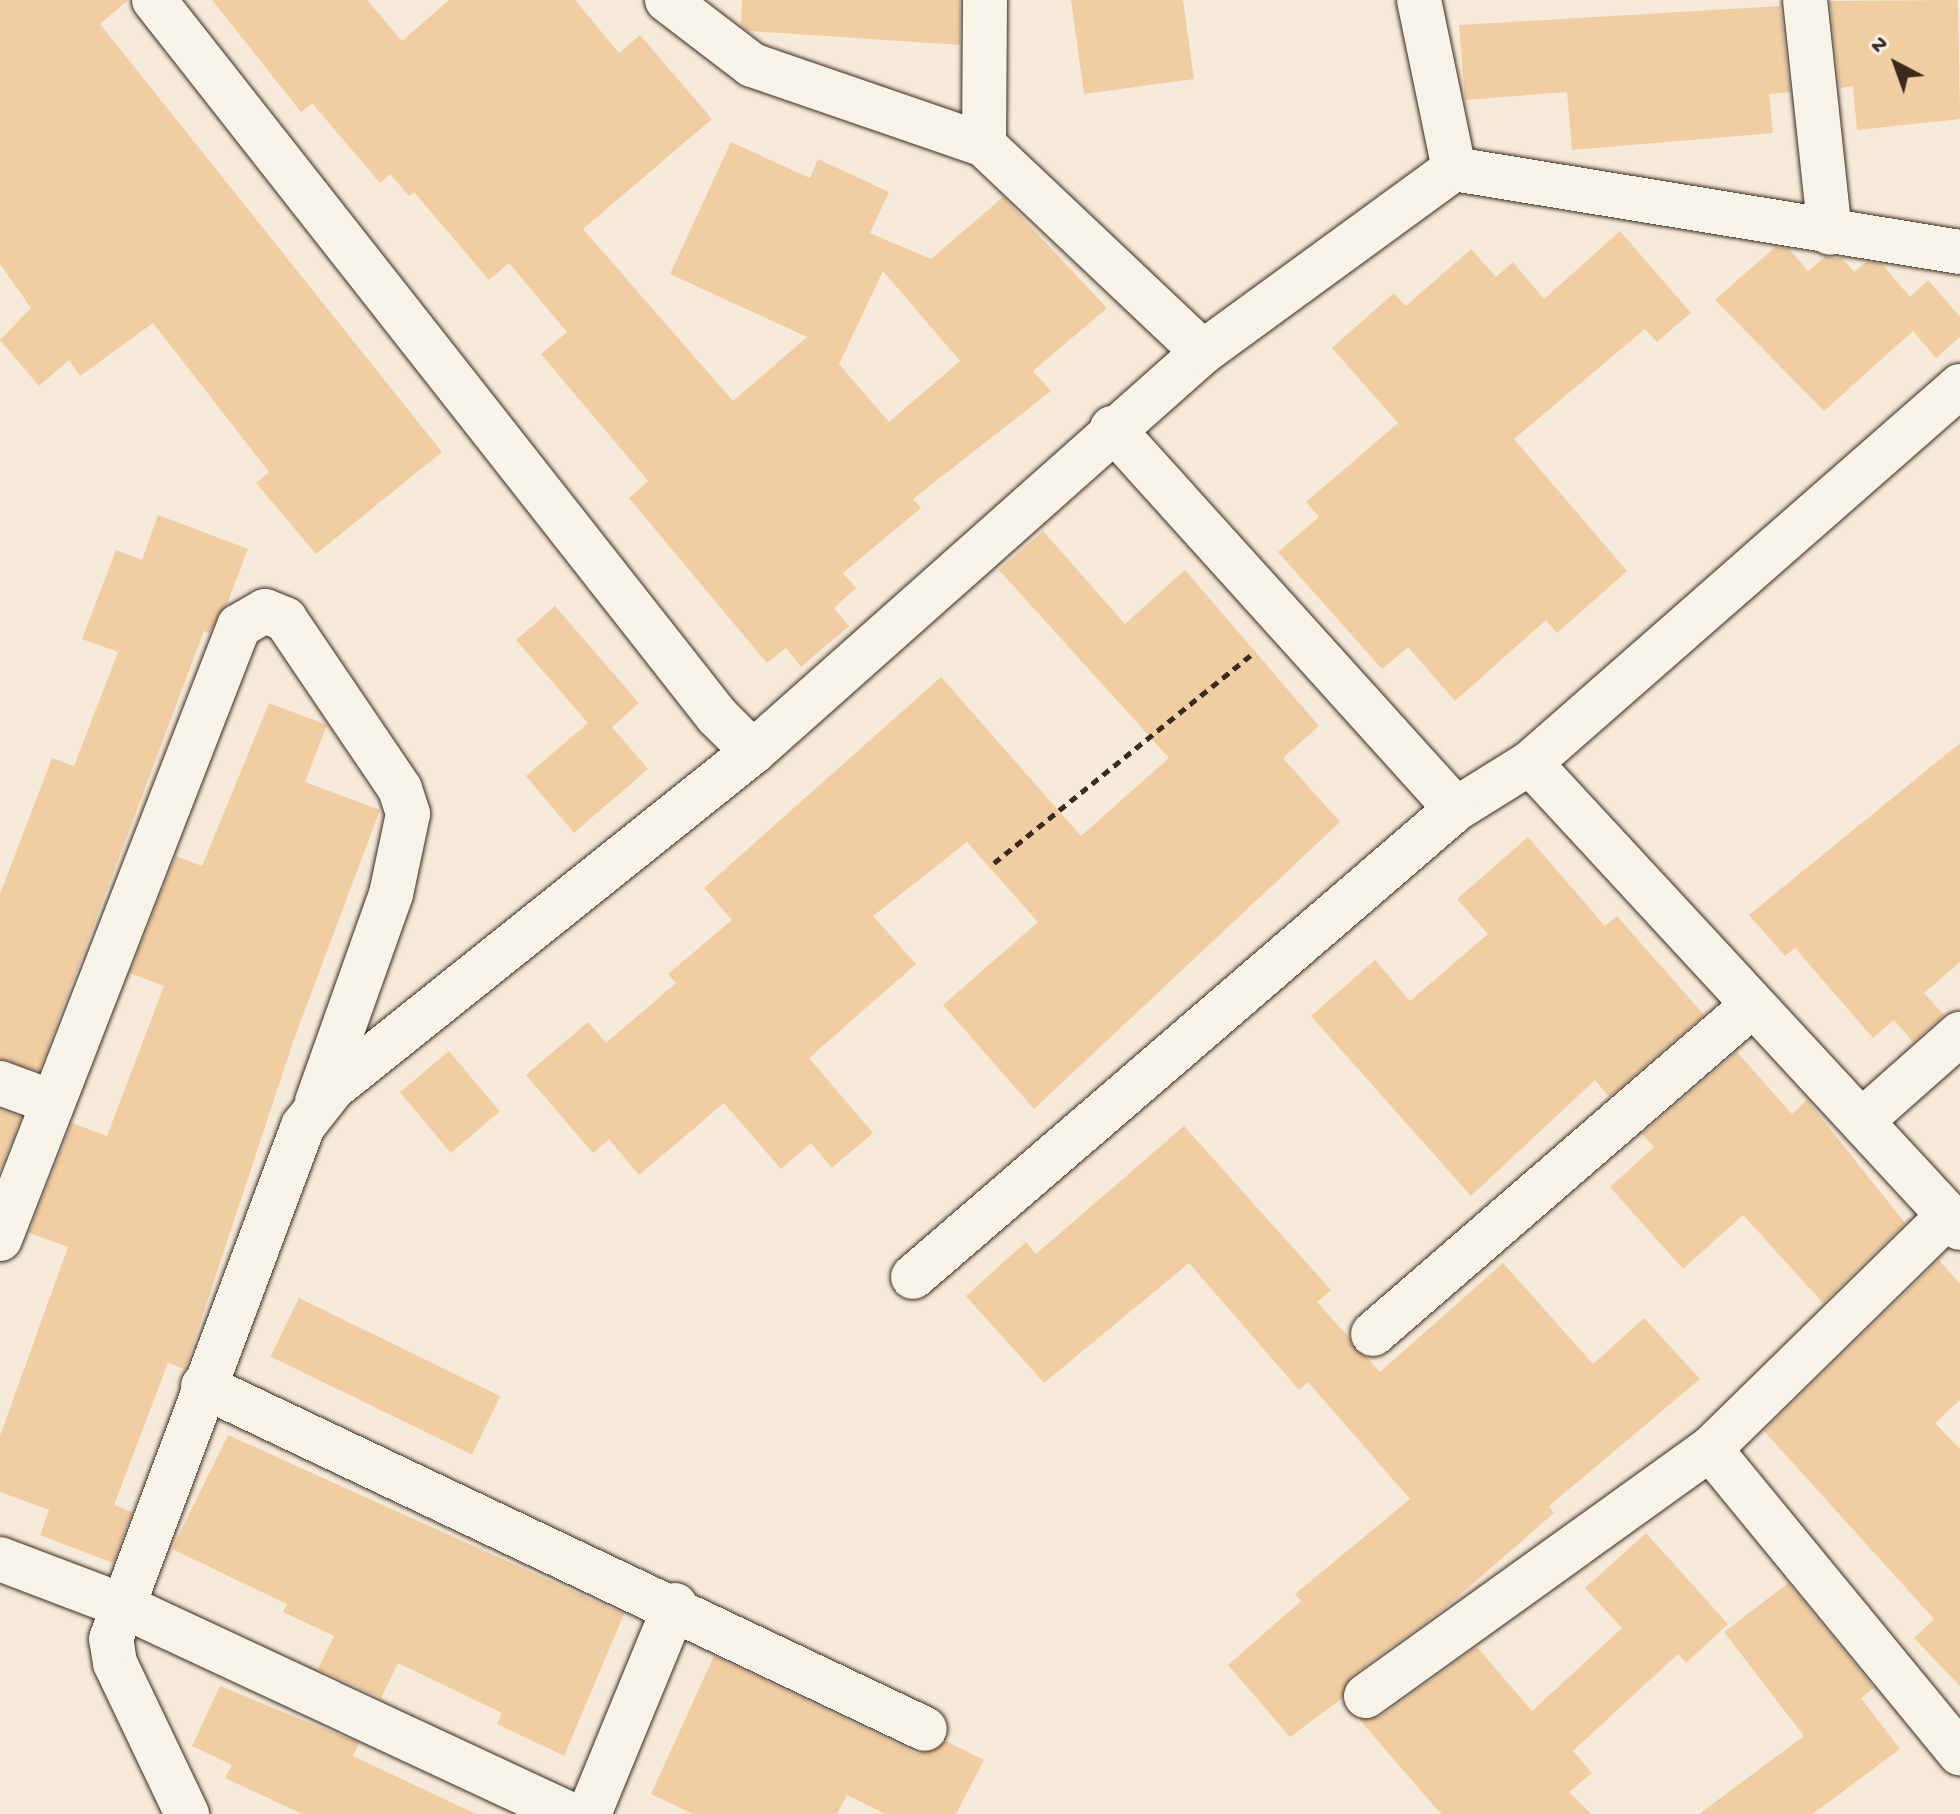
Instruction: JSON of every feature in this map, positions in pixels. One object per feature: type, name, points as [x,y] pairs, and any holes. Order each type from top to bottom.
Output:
[{"type":"street","points":[[154,0],[717,716],[753,752]]},
{"type":"street","points":[[667,0],[752,65],[984,145],[1203,352]]},
{"type":"street","points":[[984,145],[985,0]]},
{"type":"street","points":[[1419,0],[1454,169]]},
{"type":"street","points":[[1805,0],[1830,233]]},
{"type":"street","points":[[316,1106],[753,752],[1112,428],[1203,352],[1454,169],[1960,252]]},
{"type":"street","points":[[913,1277],[1456,809],[1530,763],[1960,386]]},
{"type":"street","points":[[1112,428],[1456,809]]},
{"type":"street","points":[[0,1239],[239,626],[265,611],[285,619],[400,789],[408,814],[391,894],[316,1106],[203,1386],[121,1605],[111,1652],[187,1814]]},
{"type":"street","points":[[1366,1696],[1710,1449],[1954,1222],[1865,1118],[1750,1008],[1530,763]]},
{"type":"street","points":[[1373,1334],[1750,1008]]},
{"type":"street","points":[[1865,1118],[1960,1034]]},
{"type":"street","points":[[0,1083],[52,1102]]},
{"type":"street","points":[[203,1386],[675,1605],[925,1729]]},
{"type":"street","points":[[1710,1449],[1960,1753]]},
{"type":"street","points":[[0,1559],[121,1605],[570,1814]]},
{"type":"street","points":[[589,1814],[675,1605]]},
{"type":"path","points":[[994,863],[1288,625]]},
{"type":"building","points":[[0,0],[128,0],[100,24],[442,452],[316,554],[256,483],[269,472],[153,323],[80,376],[69,360],[39,386],[0,340],[31,308],[0,264]]},
{"type":"building","points":[[212,0],[367,0],[402,41],[449,0],[575,0],[619,53],[640,35],[712,119],[583,229],[733,401],[807,337],[670,274],[731,142],[810,178],[818,159],[889,192],[870,233],[931,259],[1003,197],[1107,308],[1033,371],[1051,391],[913,499],[921,508],[843,573],[856,588],[834,608],[849,626],[801,667],[786,648],[767,663],[629,498],[648,481],[541,354],[567,332],[509,263],[489,280],[414,192],[409,196],[390,174],[380,183],[312,103],[301,112]],"holes":[[[883,271],[960,361],[889,422],[839,364]]]},
{"type":"building","points":[[742,0],[960,0],[960,45],[749,31],[741,25]]},
{"type":"building","points":[[1071,0],[1183,0],[1194,79],[1084,94]]},
{"type":"building","points":[[1958,0],[1960,119],[1857,130],[1853,86],[1840,88],[1830,1]]},
{"type":"building","points":[[1780,6],[1790,92],[1769,94],[1773,133],[1572,150],[1567,92],[1465,100],[1459,25]]},
{"type":"building","points":[[1620,231],[1691,313],[1657,342],[1645,329],[1514,439],[1627,571],[1557,633],[1546,620],[1455,701],[1408,647],[1382,669],[1278,552],[1319,517],[1306,502],[1398,423],[1332,348],[1394,293],[1406,306],[1471,249],[1496,277],[1513,262],[1544,299]]},
{"type":"building","points":[[1775,247],[1789,249],[1808,271],[1825,257],[1842,258],[1854,272],[1866,262],[1882,264],[1910,297],[1928,280],[1960,317],[1960,337],[1936,358],[1913,331],[1824,411],[1715,300]]},
{"type":"building","points":[[158,515],[248,549],[227,604],[209,633],[204,631],[39,1071],[0,1059],[0,894],[52,758],[74,766],[118,652],[82,639],[116,550],[142,560]]},
{"type":"building","points":[[1043,531],[1125,624],[1185,570],[1319,726],[1283,758],[1340,822],[1034,1109],[943,1005],[1038,922],[967,842],[873,916],[916,964],[809,1058],[873,1133],[832,1168],[811,1143],[781,1169],[724,1103],[639,1175],[609,1139],[593,1153],[526,1075],[588,1022],[606,1043],[676,983],[668,974],[732,920],[704,888],[941,677],[1081,836],[1169,758],[999,570]]},
{"type":"building","points":[[555,606],[639,703],[612,727],[648,769],[574,833],[526,776],[588,723],[516,640]]},
{"type":"building","points":[[269,703],[327,725],[305,782],[380,810],[293,1042],[185,1369],[168,1363],[114,1505],[132,1512],[113,1563],[40,1535],[49,1510],[0,1492],[0,1436],[68,1247],[29,1233],[72,1123],[107,1136],[164,986],[130,973],[176,856],[202,866]]},
{"type":"building","points":[[1960,743],[1960,962],[1924,993],[1944,1015],[1913,1042],[1894,1020],[1873,1038],[1795,948],[1785,956],[1749,915]]},
{"type":"building","points":[[1528,837],[1605,926],[1617,916],[1704,1015],[1609,1097],[1595,1080],[1471,1196],[1311,1016],[1375,960],[1410,1001],[1488,934],[1457,899]]},
{"type":"building","points":[[449,1051],[500,1112],[451,1153],[400,1092]]},
{"type":"building","points":[[1737,1052],[1792,1114],[1807,1100],[1905,1223],[1823,1303],[1743,1215],[1683,1269],[1610,1187],[1654,1147],[1642,1134]]},
{"type":"building","points":[[0,1110],[21,1117],[0,1170]]},
{"type":"building","points":[[1184,1126],[1331,1290],[1317,1302],[1380,1372],[1503,1263],[1593,1364],[1644,1318],[1700,1379],[1549,1506],[1554,1513],[1445,1608],[1351,1676],[1341,1699],[1290,1737],[1228,1665],[1301,1601],[1295,1594],[1410,1499],[1308,1382],[1299,1390],[1189,1263],[1044,1383],[966,1296],[1026,1242],[1036,1254]]},
{"type":"building","points":[[1939,1260],[1960,1284],[1960,1400],[1935,1423],[1960,1449],[1960,1686],[1914,1638],[1934,1619],[1764,1431]]},
{"type":"building","points":[[299,1298],[500,1396],[472,1455],[271,1356]]},
{"type":"building","points":[[228,1435],[624,1614],[564,1756],[497,1724],[502,1713],[398,1663],[381,1698],[318,1669],[334,1636],[283,1612],[287,1604],[172,1549]]},
{"type":"building","points":[[1646,1533],[1728,1624],[1686,1663],[1678,1654],[1573,1751],[1592,1773],[1569,1792],[1591,1814],[1441,1814],[1359,1719],[1381,1716],[1477,1647],[1532,1711],[1622,1628],[1585,1588]]},
{"type":"building","points":[[1788,1583],[1874,1688],[1861,1698],[1900,1749],[1813,1814],[1699,1814],[1804,1736],[1724,1632]]},
{"type":"building","points":[[714,1656],[918,1754],[946,1741],[984,1760],[956,1814],[885,1814],[847,1795],[837,1814],[693,1814],[651,1794]]},
{"type":"building","points":[[220,1686],[359,1743],[353,1756],[476,1814],[302,1814],[225,1778],[232,1765],[192,1746]]}]
